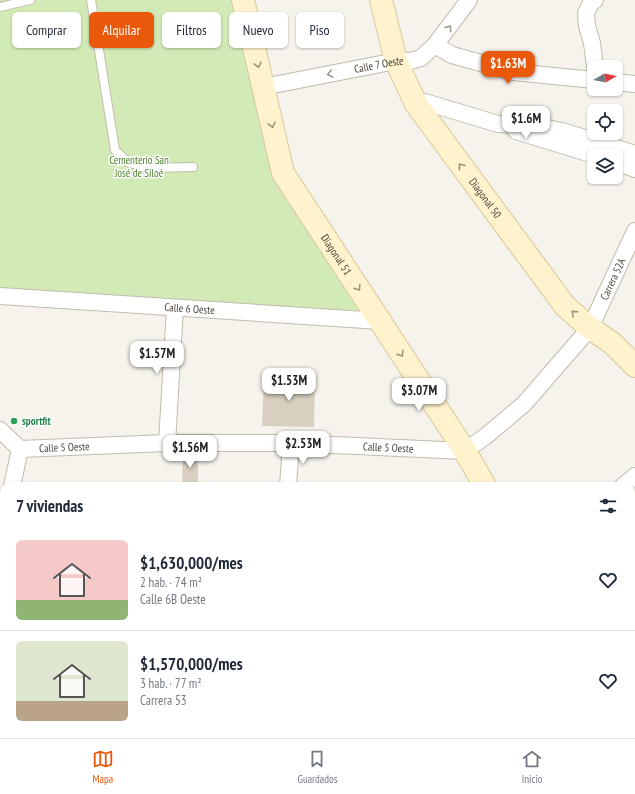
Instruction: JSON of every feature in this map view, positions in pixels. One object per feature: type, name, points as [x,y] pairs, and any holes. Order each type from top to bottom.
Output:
[{"type":"street","name":"Diagonal 51","points":[[243,0],[283,173],[465,451],[483,482]]},
{"type":"street","name":"Diagonal 50","points":[[381,0],[396,61],[416,104],[565,306],[590,328],[612,343],[635,366]]},
{"type":"street","name":"Calle 7 Oeste","points":[[263,87],[396,61],[410,61],[421,58],[435,46],[469,0]]},
{"type":"street","points":[[594,60],[592,43],[587,26],[586,13],[591,3],[595,0]]},
{"type":"street","points":[[435,46],[452,55],[513,72],[587,79]]},
{"type":"street","points":[[623,83],[635,84]]},
{"type":"street","points":[[416,104],[425,102],[587,153]]},
{"type":"street","points":[[498,124],[537,126],[562,131],[635,154]]},
{"type":"street","points":[[623,165],[635,169]]},
{"type":"street","name":"Carrera 52A","points":[[590,328],[635,231]]},
{"type":"street","name":"Calle 6 Oeste","points":[[0,296],[380,321]]},
{"type":"street","points":[[168,443],[175,308]]},
{"type":"street","points":[[465,451],[486,436],[524,404],[590,328]]},
{"type":"street","points":[[0,430],[20,449],[13,482]]},
{"type":"street","name":"Calle 5 Oeste","points":[[20,449],[168,443],[290,443],[465,451]]},
{"type":"street","points":[[288,482],[290,443]]},
{"type":"lane","points":[[0,7],[30,0]]},
{"type":"lane","points":[[91,0],[115,150],[129,163],[148,168],[193,167]]},
{"type":"green space","name":"Cementerio San José de Siloé","points":[[0,0],[243,0],[246,12],[229,12],[229,48],[254,48],[283,173],[380,321],[0,296]]},
{"type":"building","points":[[287,377],[315,377],[314,427],[262,426],[264,378],[287,379]]},
{"type":"building","points":[[183,452],[198,453],[198,482],[182,482]]},
{"type":"place","name":"sportfit","points":[[14,421]]}]
